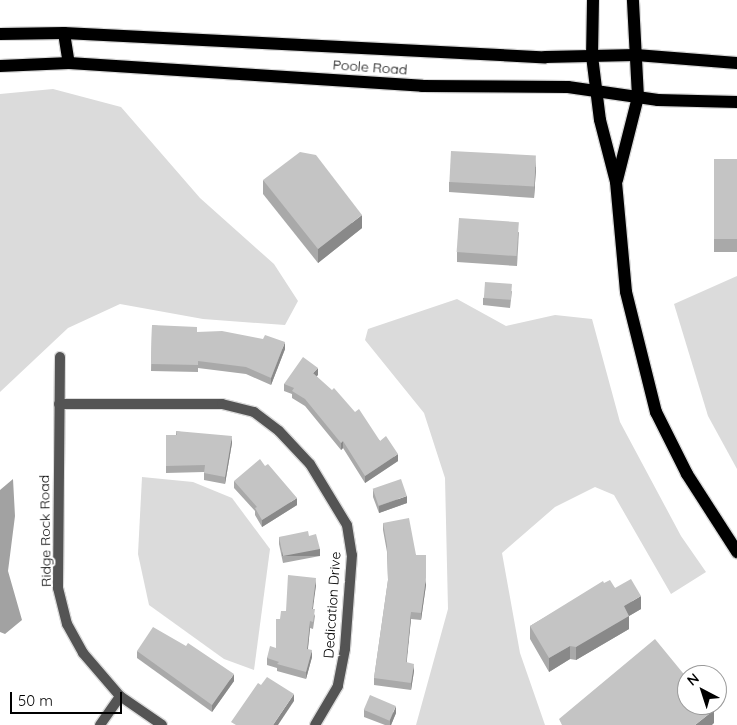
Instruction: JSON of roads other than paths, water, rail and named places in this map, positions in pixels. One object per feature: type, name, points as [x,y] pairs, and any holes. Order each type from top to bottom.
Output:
[{"type":"main road","points":[[593,0],[592,56],[596,92],[616,182],[626,292],[656,412],[687,474],[737,552]]},
{"type":"main road","points":[[616,182],[638,97],[633,0]]},
{"type":"main road","points":[[64,33],[69,63]]},
{"type":"main road","name":"Poole Road","points":[[0,34],[64,33],[545,57],[636,55],[737,63]]},
{"type":"main road","name":"Poole Road","points":[[0,66],[69,63],[422,86],[568,87],[638,97],[737,102]]},
{"type":"street","name":"Ridge Rock Road","points":[[60,356],[58,588],[67,624],[83,653],[120,696],[162,725]]},
{"type":"street","name":"Dedication Drive","points":[[59,404],[222,404],[254,412],[279,431],[310,464],[348,525],[352,555],[344,649],[338,686],[315,725]]},
{"type":"street","points":[[100,725],[120,696]]}]
